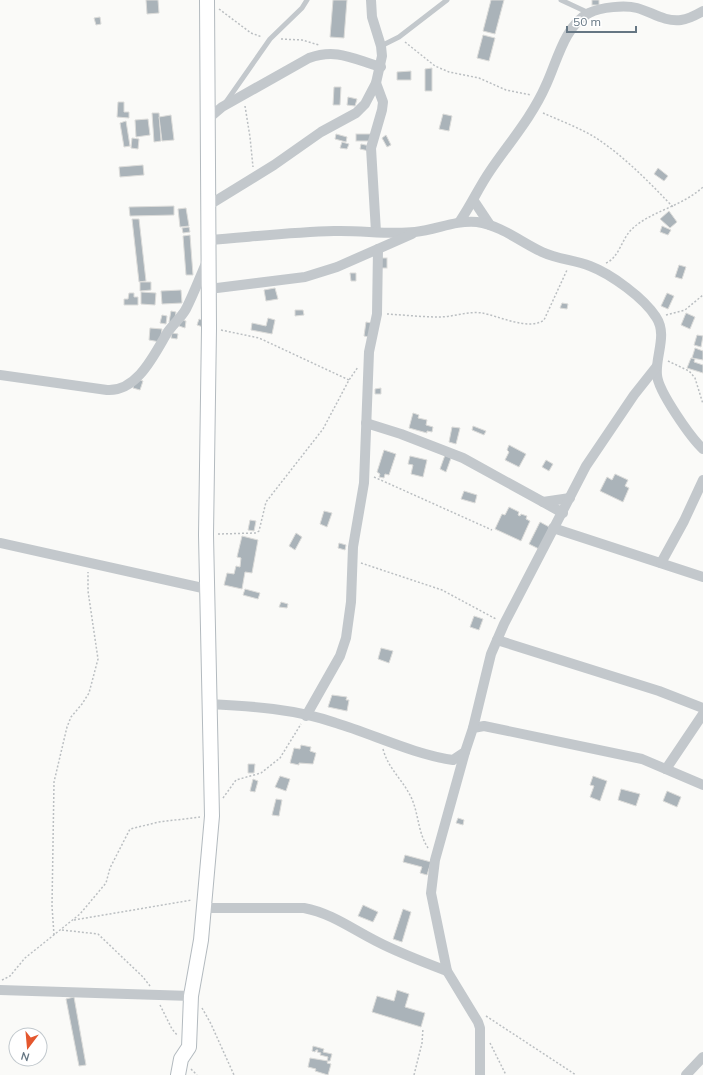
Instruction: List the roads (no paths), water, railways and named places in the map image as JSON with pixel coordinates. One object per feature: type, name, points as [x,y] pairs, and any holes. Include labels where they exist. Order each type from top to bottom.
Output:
[{"type":"street","points":[[209,205],[289,155],[321,132],[356,113],[365,104],[376,83],[381,67],[381,46],[372,17],[371,0]]},
{"type":"street","points":[[178,1075],[182,1059],[189,1047],[192,996],[204,903],[212,816],[206,535],[209,328],[209,118],[207,1]]},
{"type":"street","points":[[460,221],[474,201],[490,171],[534,109],[568,35],[577,23],[589,13],[607,9],[636,7],[669,20],[690,18],[703,11]]},
{"type":"street","points":[[209,118],[242,96],[309,58],[320,54],[335,53],[381,67]]},
{"type":"street","points":[[376,83],[382,102],[382,110],[371,148],[376,232]]},
{"type":"street","points":[[474,201],[490,225]]},
{"type":"street","points":[[209,289],[305,277],[337,267],[415,232],[460,221],[490,225],[518,237],[541,251],[591,267],[635,295],[657,317],[660,327],[661,349],[657,366],[657,376],[660,386],[692,438],[703,449]]},
{"type":"street","points":[[209,240],[334,231],[415,232]]},
{"type":"street","points":[[306,716],[340,656],[346,638],[351,602],[351,560],[365,473],[369,352],[377,314],[378,249]]},
{"type":"street","points":[[0,375],[107,390],[120,390],[144,370],[169,330],[179,320],[186,309],[209,258]]},
{"type":"street","points":[[480,1075],[480,1031],[478,1022],[447,971],[431,893],[435,860],[473,728],[484,679],[504,624],[553,528],[563,513],[586,466],[634,395],[657,366]]},
{"type":"street","points":[[366,423],[401,434],[463,458],[563,513]]},
{"type":"street","points":[[661,563],[703,480]]},
{"type":"street","points":[[543,502],[570,498]]},
{"type":"street","points":[[553,528],[703,577]]},
{"type":"street","points":[[0,543],[207,589]]},
{"type":"street","points":[[497,640],[659,691],[703,708]]},
{"type":"street","points":[[209,704],[236,705],[335,722],[381,739],[453,760],[465,752]]},
{"type":"street","points":[[666,769],[703,714]]},
{"type":"street","points":[[473,728],[484,726],[516,732],[642,760],[703,785]]},
{"type":"street","points":[[204,903],[304,908],[316,910],[332,916],[377,942],[421,962],[447,971]]},
{"type":"street","points":[[0,990],[192,996]]},
{"type":"street","points":[[686,1075],[703,1057]]},
{"type":"lane","points":[[222,108],[270,39],[302,8],[307,0]]},
{"type":"lane","points":[[381,46],[399,37],[447,0]]},
{"type":"lane","points":[[561,0],[589,13]]}]
